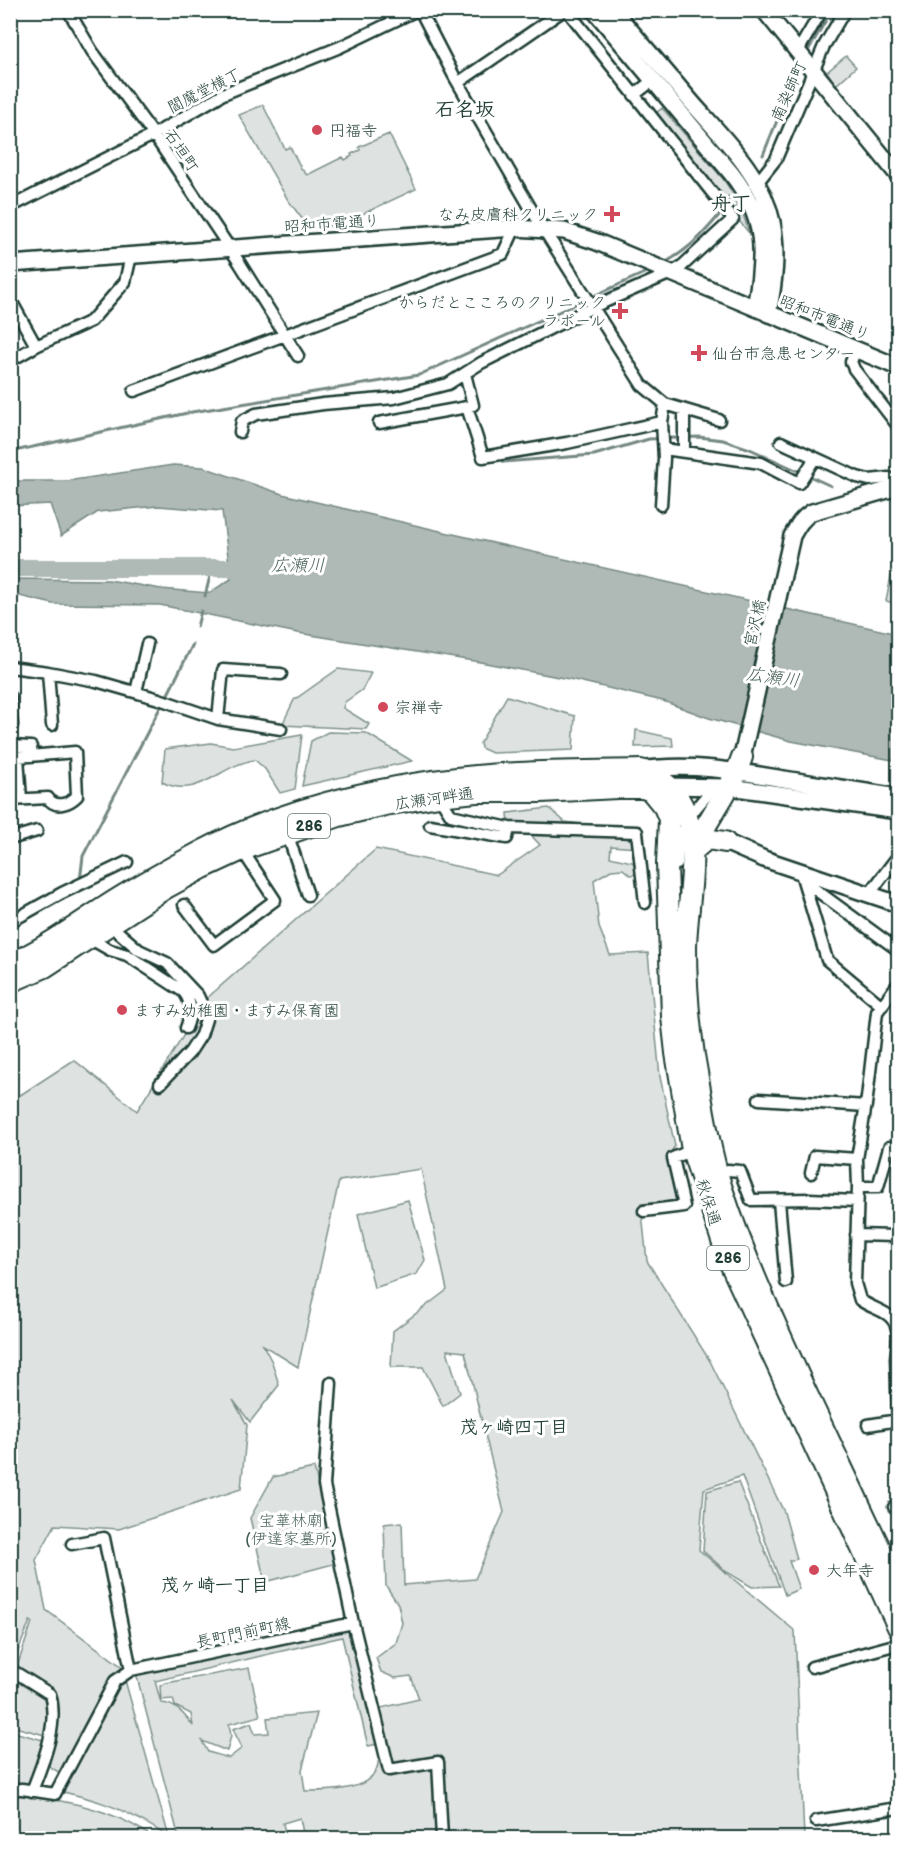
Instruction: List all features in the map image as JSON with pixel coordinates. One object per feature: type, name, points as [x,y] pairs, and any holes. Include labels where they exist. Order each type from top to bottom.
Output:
[{"type":"highway","points":[[698,815],[733,771]]},
{"type":"highway","name":"広瀬河畔通","points":[[10,964],[53,942],[119,898],[204,850],[281,818],[360,794],[428,781],[518,773],[642,779]]},
{"type":"highway","name":"秋保通","points":[[898,1586],[773,1321],[744,1252],[717,1173],[701,1148],[687,979],[688,912],[682,854],[698,815],[652,774],[642,779],[658,798],[669,819],[672,1017],[676,1053],[728,1259],[898,1626]]},
{"type":"highway","name":"広瀬河畔通","points":[[10,982],[45,967],[166,888],[242,850],[339,816],[439,796],[642,779]]},
{"type":"highway","points":[[682,854],[707,839],[725,842]]},
{"type":"street","name":"石垣町","points":[[68,10],[93,51],[153,135],[298,356]]},
{"type":"street","name":"閻魔堂横丁","points":[[10,207],[153,135],[223,94],[340,48],[419,10]]},
{"type":"street","points":[[419,10],[543,229],[642,385],[665,404],[719,420]]},
{"type":"street","points":[[240,432],[242,421],[256,414],[323,404],[394,398],[448,384],[481,363],[662,269],[681,267],[734,219],[565,10],[459,82]]},
{"type":"street","points":[[594,10],[731,173],[746,194],[758,223],[762,252],[762,311]]},
{"type":"street","points":[[613,10],[728,144],[758,183],[772,222],[775,263],[762,311]]},
{"type":"street","points":[[764,10],[898,175]]},
{"type":"street","points":[[799,53],[822,10]]},
{"type":"street","name":"南染師町","points":[[758,183],[776,159],[812,70],[845,10]]},
{"type":"street","points":[[634,95],[652,81]]},
{"type":"street","points":[[134,391],[503,254],[515,228]]},
{"type":"street","name":"昭和市電通り","points":[[10,264],[515,228],[564,231],[597,242],[898,367]]},
{"type":"street","points":[[10,361],[36,346],[91,321],[125,282],[131,256]]},
{"type":"street","points":[[10,299],[36,346]]},
{"type":"street","points":[[856,349],[851,362],[854,369],[898,426]]},
{"type":"street","points":[[379,423],[473,405],[465,374]]},
{"type":"street","points":[[661,504],[665,404]]},
{"type":"street","points":[[466,407],[483,458],[663,425]]},
{"type":"street","points":[[684,410],[684,451]]},
{"type":"street","points":[[781,442],[813,461],[869,480],[890,478],[898,486]]},
{"type":"street","points":[[664,446],[761,463],[799,483],[813,461]]},
{"type":"street","name":"宮沢橋","points":[[733,771],[792,536],[803,518],[812,512],[898,486]]},
{"type":"street","points":[[136,692],[147,644]]},
{"type":"street","points":[[10,667],[96,681],[218,719],[280,729]]},
{"type":"street","points":[[218,719],[223,670],[281,674]]},
{"type":"street","points":[[48,672],[52,725]]},
{"type":"street","points":[[10,697],[12,725]]},
{"type":"street","points":[[10,746],[31,747],[32,756]]},
{"type":"street","points":[[75,752],[77,796],[71,802],[55,805],[48,798],[16,799],[18,757],[75,752]]},
{"type":"street","name":"広瀬河畔通","points":[[642,779],[659,767],[692,767],[733,771],[898,798]]},
{"type":"street","name":"広瀬河畔通","points":[[666,785],[733,771],[898,811]]},
{"type":"street","points":[[439,796],[450,815],[509,828],[637,832],[645,903]]},
{"type":"street","points":[[698,815],[725,842],[751,854],[803,876],[870,893],[898,904]]},
{"type":"street","points":[[430,825],[507,838],[509,828]]},
{"type":"street","points":[[10,840],[37,831]]},
{"type":"street","points":[[287,833],[308,895]]},
{"type":"street","points":[[184,905],[214,945],[275,900],[242,850]]},
{"type":"street","points":[[669,914],[675,902],[682,854]]},
{"type":"street","points":[[870,893],[895,860]]},
{"type":"street","points":[[10,922],[62,893],[127,862]]},
{"type":"street","points":[[803,876],[898,950]]},
{"type":"street","points":[[803,876],[827,960],[882,1006]]},
{"type":"street","points":[[109,924],[139,950],[167,963],[198,996],[207,1016],[201,1035],[190,1052],[160,1084]]},
{"type":"street","points":[[89,938],[110,950],[127,955],[184,992],[190,999],[191,1010],[186,1028]]},
{"type":"street","points":[[868,1425],[898,1418],[897,1324],[892,1318],[868,1306],[858,1298],[855,1283],[857,1159],[878,1012],[898,984]]},
{"type":"street","points":[[759,1099],[866,1106]]},
{"type":"street","points":[[644,1210],[684,1206],[673,1158],[701,1148]]},
{"type":"street","points":[[858,1186],[878,1187],[889,1148],[898,1150]]},
{"type":"street","points":[[811,1173],[815,1156],[857,1159]]},
{"type":"street","points":[[717,1173],[728,1170],[740,1171],[751,1200],[857,1201]]},
{"type":"street","points":[[779,1201],[786,1282]]},
{"type":"street","points":[[856,1235],[895,1236]]},
{"type":"street","points":[[331,1383],[324,1485],[353,1623],[389,1770],[438,1762],[442,1839]]},
{"type":"street","points":[[10,1789],[55,1794],[115,1681],[131,1670],[104,1538],[72,1544]]},
{"type":"street","name":"長町門前町線","points":[[131,1670],[353,1623]]},
{"type":"street","points":[[812,1667],[898,1644]]},
{"type":"street","points":[[10,1669],[50,1694],[53,1705],[43,1763],[32,1791]]},
{"type":"street","points":[[816,1821],[898,1808]]},
{"type":"green space","points":[[846,56],[856,67],[836,85],[827,72]]},
{"type":"green space","points":[[263,105],[285,149],[290,147],[307,175],[343,157],[345,160],[360,150],[359,147],[389,134],[416,189],[339,225],[309,228],[288,200],[239,115]]},
{"type":"green space","points":[[662,108],[724,180],[740,205],[749,233],[732,212],[737,205],[728,196],[724,201],[655,114]]},
{"type":"green space","points":[[891,576],[898,577],[898,604],[886,601]]},
{"type":"green space","points":[[338,669],[371,673],[362,690],[345,702],[343,708],[369,724],[366,729],[282,725],[294,700]]},
{"type":"green space","points":[[507,696],[575,716],[573,750],[492,753],[481,748],[480,743]]},
{"type":"green space","points":[[636,730],[672,738],[673,746],[635,747]]},
{"type":"green space","points":[[328,732],[366,733],[412,761],[302,786],[311,741]]},
{"type":"green space","points":[[302,735],[295,789],[280,793],[265,769],[255,760],[242,763],[209,780],[187,787],[175,787],[162,782],[165,749],[211,743],[233,747]]},
{"type":"green space","points":[[549,808],[565,822],[619,829],[639,848],[611,846],[610,857],[636,863],[636,874],[630,875],[623,869],[611,870],[594,880],[599,927],[610,955],[648,953],[660,1077],[675,1146],[668,1156],[679,1197],[677,1201],[641,1204],[647,1261],[710,1361],[784,1512],[797,1559],[789,1561],[799,1589],[785,1595],[742,1476],[704,1489],[699,1550],[795,1631],[804,1838],[304,1838],[300,1818],[283,1823],[286,1838],[179,1838],[136,1673],[350,1628],[378,1744],[368,1746],[342,1637],[155,1681],[161,1703],[175,1707],[193,1726],[191,1714],[175,1706],[173,1699],[161,1700],[160,1686],[249,1668],[260,1716],[229,1724],[231,1736],[227,1751],[202,1741],[208,1752],[229,1758],[242,1748],[233,1729],[251,1723],[255,1734],[269,1733],[267,1718],[317,1713],[302,1770],[305,1791],[336,1790],[358,1785],[374,1773],[378,1764],[381,1708],[419,1699],[411,1676],[395,1678],[381,1672],[376,1658],[396,1643],[402,1623],[398,1604],[386,1586],[384,1524],[402,1522],[404,1585],[475,1579],[504,1512],[465,1352],[447,1350],[460,1393],[443,1406],[423,1367],[391,1367],[393,1331],[447,1290],[421,1169],[339,1181],[298,1367],[263,1345],[272,1362],[279,1385],[250,1422],[233,1400],[247,1425],[241,1489],[119,1529],[55,1525],[36,1560],[46,1610],[121,1666],[169,1837],[114,1807],[85,1797],[53,1790],[60,1773],[49,1766],[56,1725],[56,1702],[49,1687],[17,1667],[32,1622],[30,1621],[14,1661],[11,1660],[10,1614],[19,1617],[10,1612],[11,1101],[74,1060],[137,1111],[206,999],[376,849],[497,875],[540,845],[527,831],[509,826],[508,813]]},
{"type":"green space","points":[[408,1200],[425,1260],[417,1274],[374,1288],[358,1214]]},
{"type":"green space","name":"宝華林廟 (伊達家墓所)","points":[[314,1468],[337,1563],[265,1582],[250,1518],[273,1477]]},
{"type":"green space","points":[[738,1482],[779,1586],[752,1587],[727,1572],[703,1551],[707,1491]]},
{"type":"green space","points":[[18,1675],[47,1695],[49,1708],[45,1735],[11,1726],[13,1709],[11,1708],[11,1683]]},
{"type":"green space","points":[[10,1731],[43,1740],[29,1787],[11,1782]]},
{"type":"green space","points":[[10,1793],[85,1806],[121,1819],[154,1838],[11,1838]]},
{"type":"water","name":"広瀬川","points":[[173,465],[203,467],[282,494],[898,634],[898,761],[791,741],[709,718],[663,701],[574,680],[480,662],[298,633],[160,605],[53,604],[11,594],[11,579],[109,580],[161,589],[209,593],[231,579],[222,511],[158,506],[98,512],[61,536],[50,504],[11,506],[11,481],[67,481]]},
{"type":"waterway","points":[[806,54],[832,10]]},
{"type":"waterway","points":[[763,155],[801,62]]},
{"type":"waterway","points":[[662,264],[692,244],[731,200]]},
{"type":"waterway","points":[[10,452],[192,412],[419,375],[651,270]]},
{"type":"waterway","points":[[503,462],[594,455],[649,439],[699,437],[723,440],[750,449],[831,486]]},
{"type":"waterway","name":"広瀬川","points":[[10,568],[252,568]]},
{"type":"waterway","points":[[205,596],[212,568]]},
{"type":"waterway","points":[[197,627],[201,611]]},
{"type":"waterway","points":[[166,698],[193,644]]},
{"type":"waterway","points":[[80,881],[83,856],[162,704]]},
{"type":"place","name":"円福寺","points":[[317,130]]},
{"type":"place","name":"なみ皮膚科クリニック","points":[[612,214]]},
{"type":"place","name":"からだとこころのクリニック ラポール","points":[[620,311]]},
{"type":"place","name":"仙台市急患センター","points":[[699,353]]},
{"type":"place","name":"宗禅寺","points":[[383,707]]},
{"type":"place","name":"ますみ幼稚園・ますみ保育園","points":[[122,1010]]},
{"type":"place","name":"大年寺","points":[[814,1570]]},
{"type":"district","name":"石名坂","points":[[465,109]]},
{"type":"district","name":"舟丁","points":[[731,203]]},
{"type":"district","name":"茂ヶ崎四丁目","points":[[514,1427]]},
{"type":"district","name":"茂ヶ崎一丁目","points":[[215,1585]]}]
